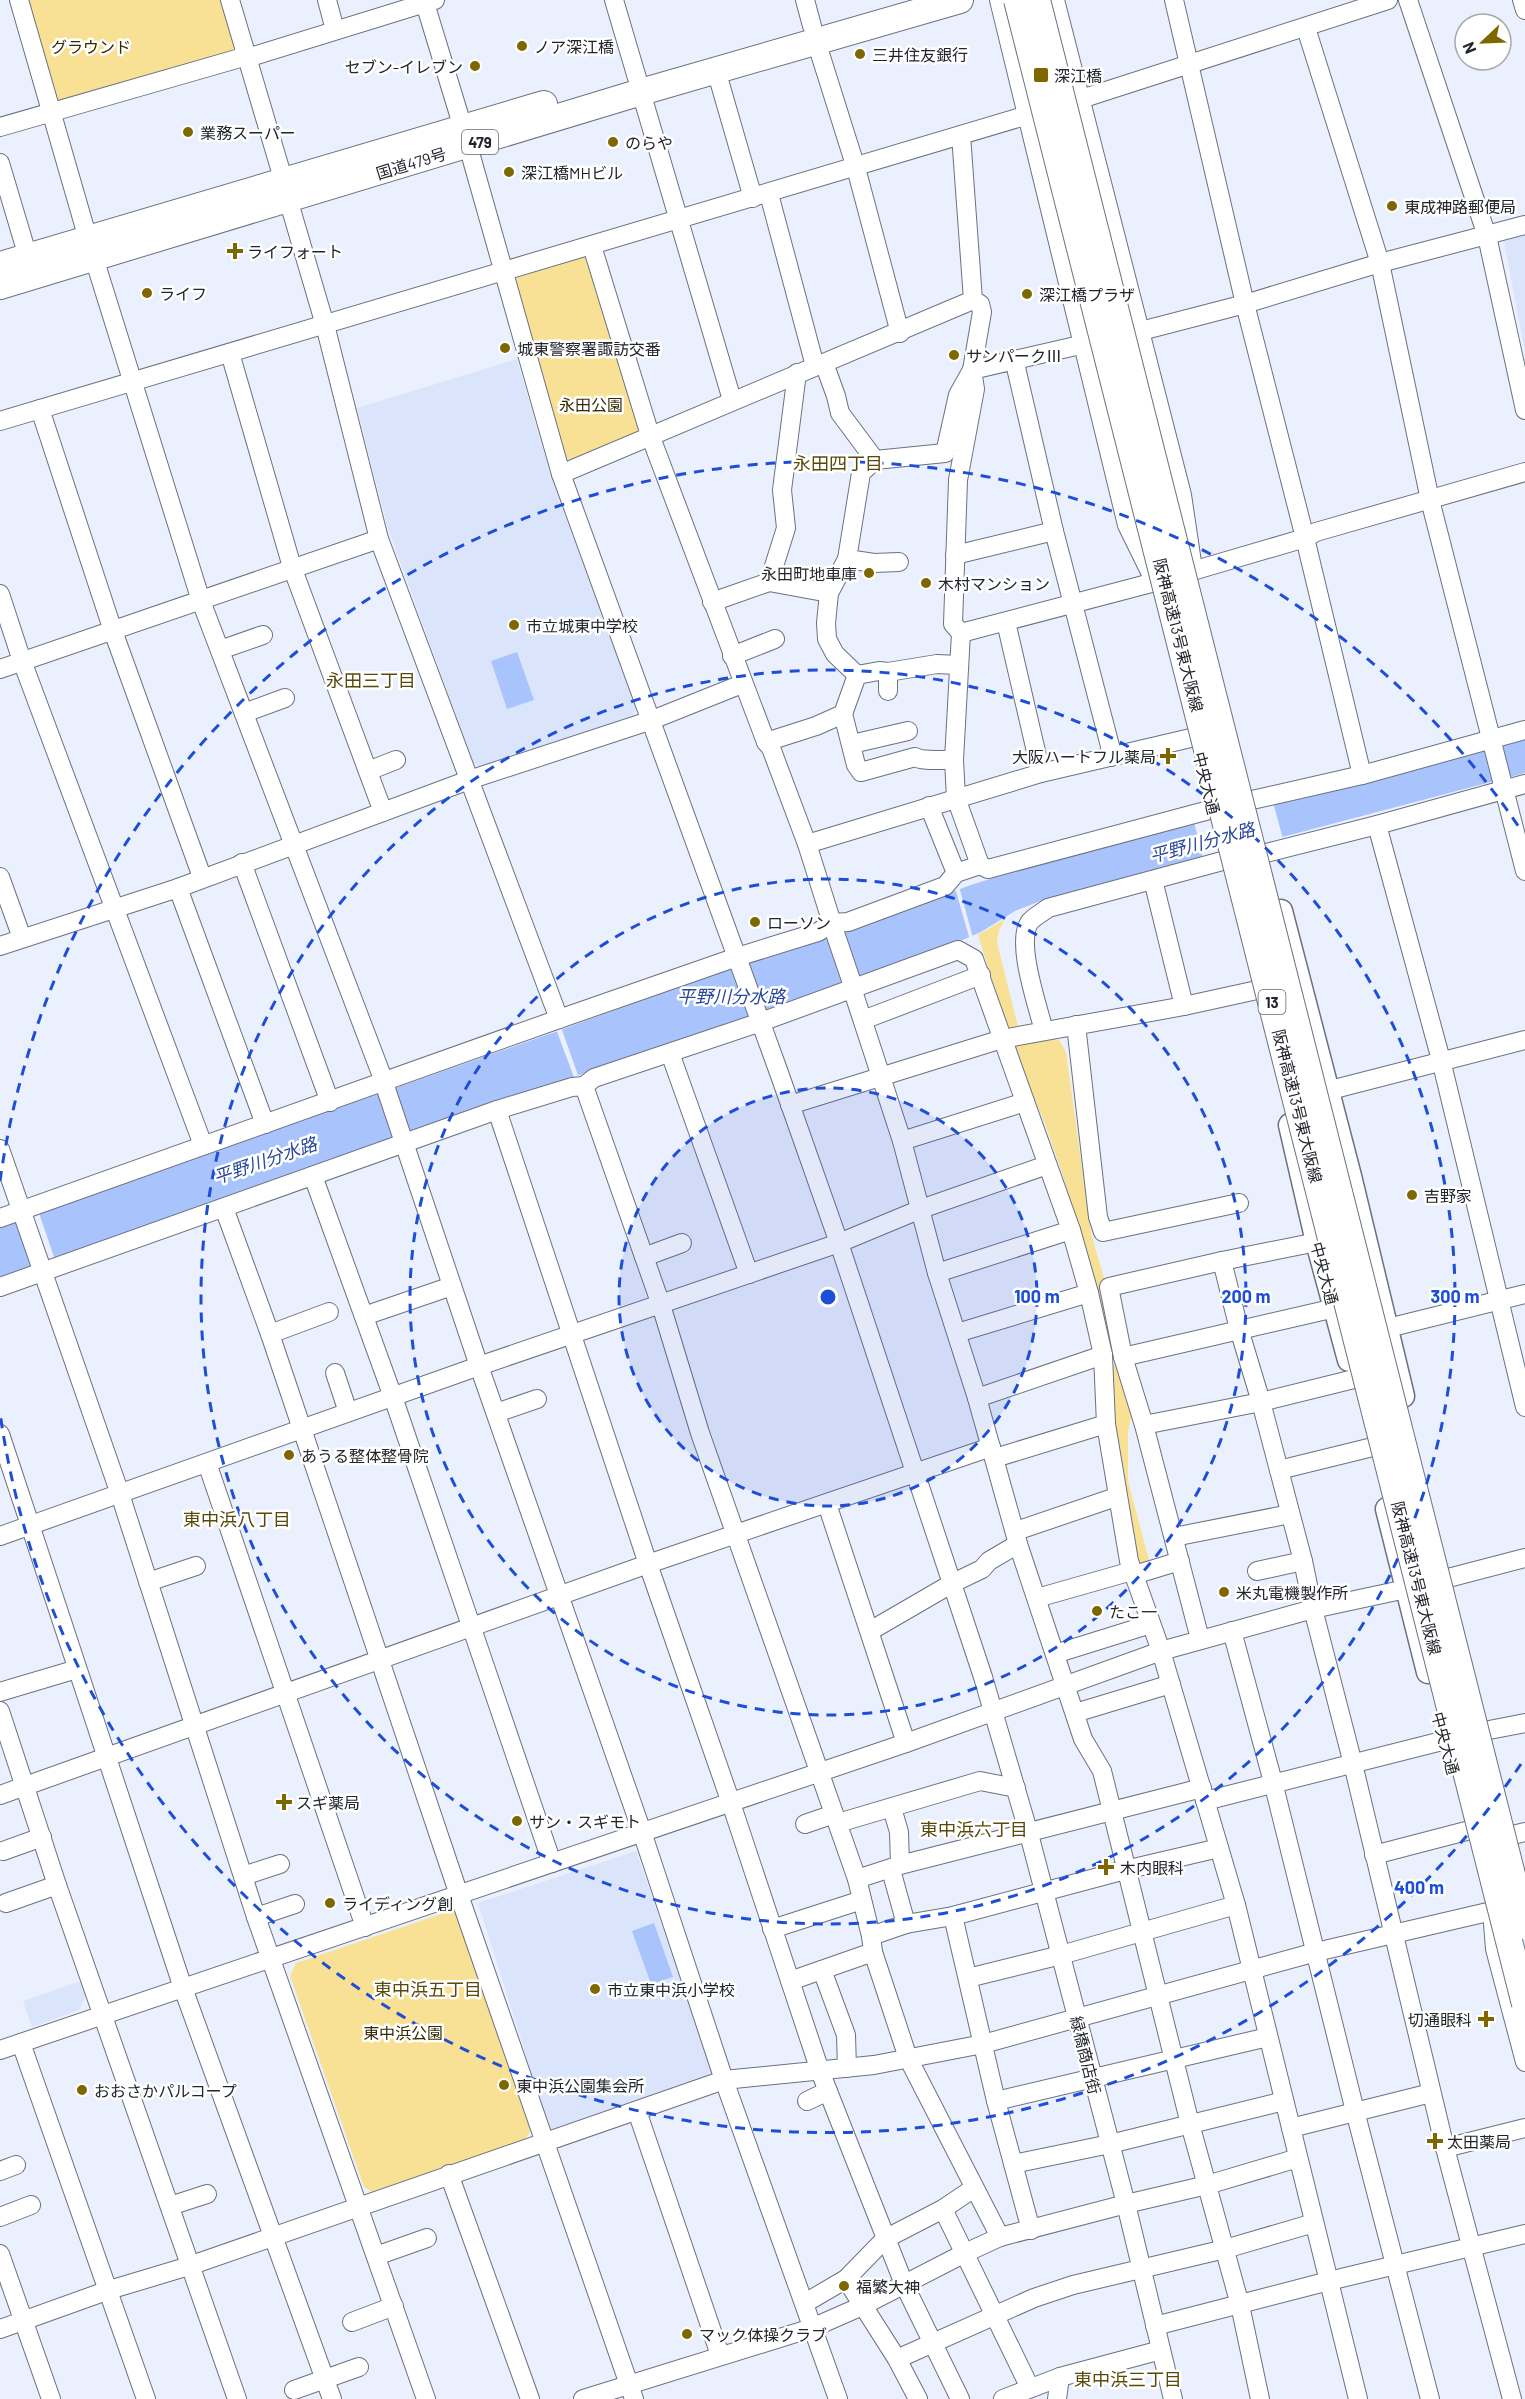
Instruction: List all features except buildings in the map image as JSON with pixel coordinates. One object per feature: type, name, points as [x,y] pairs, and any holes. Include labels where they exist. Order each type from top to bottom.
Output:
[{"type":"highway","name":"国道479号","points":[[639,85],[716,70],[901,0]]},
{"type":"highway","name":"国道479号","points":[[0,286],[91,249],[639,85],[814,33],[960,0]]},
{"type":"highway","name":"阪神高速13号東大阪線","points":[[1017,0],[1521,2002]]},
{"type":"highway","name":"阪神高速13号東大阪線","points":[[1037,0],[1525,1926]]},
{"type":"highway","name":"国道479号","points":[[0,265],[28,257],[91,249]]},
{"type":"main road","points":[[1173,494],[1388,1328],[1484,1731],[1517,1834],[1525,1899]]},
{"type":"main road","name":"中央大通","points":[[1134,508],[1225,857],[1317,1242],[1470,1830],[1492,1911],[1521,2002],[1525,2035]]},
{"type":"street","points":[[19,0],[131,382],[201,601],[404,1141],[479,1366],[642,1832],[724,2080],[838,2399]]},
{"type":"street","points":[[231,0],[326,325],[379,538],[559,1019]]},
{"type":"street","points":[[327,0],[335,30]]},
{"type":"street","points":[[614,0],[732,400]]},
{"type":"street","points":[[805,0],[856,168],[900,333]]},
{"type":"street","points":[[999,0],[1127,525],[1155,582]]},
{"type":"street","points":[[1055,0],[1182,495],[1193,569]]},
{"type":"street","points":[[1174,0],[1245,304],[1305,538],[1362,775]]},
{"type":"street","points":[[1080,99],[1388,0]]},
{"type":"street","points":[[1408,0],[1487,236],[1525,410]]},
{"type":"street","points":[[1522,0],[1525,10]]},
{"type":"street","points":[[0,127],[247,57],[429,1]]},
{"type":"street","name":"緑橋商店街","points":[[429,1],[465,137],[561,474],[652,720],[839,1243],[994,1712],[1029,1834],[1126,2204],[1173,2399]]},
{"type":"street","points":[[1306,28],[1380,263],[1430,500],[1525,871]]},
{"type":"street","points":[[716,70],[819,364],[837,396],[840,413],[875,460]]},
{"type":"street","points":[[0,421],[1028,115]]},
{"type":"street","points":[[961,135],[973,300]]},
{"type":"street","points":[[0,163],[28,257]]},
{"type":"street","points":[[857,675],[836,654],[827,639],[829,593],[847,559],[861,473],[875,460],[945,453],[958,395],[972,370],[1141,331],[1245,304],[1380,263],[1525,225]]},
{"type":"street","points":[[592,246],[651,435],[742,684],[766,742],[771,748],[807,844],[902,1141],[938,1273],[1054,1654],[1083,1739],[1102,1771],[1125,1870],[1143,1931],[1157,1997],[1240,2305],[1257,2398]]},
{"type":"street","points":[[561,474],[732,400],[900,333],[973,300]]},
{"type":"street","points":[[973,300],[980,304],[982,312],[972,370],[975,389],[958,480],[953,624],[961,633],[954,760],[956,798],[980,865],[988,869],[1214,813]]},
{"type":"street","points":[[230,353],[292,567],[383,812]]},
{"type":"street","points":[[1014,359],[1054,531],[1111,757]]},
{"type":"street","points":[[769,582],[786,528],[782,490],[797,373]]},
{"type":"street","points":[[40,409],[112,632],[202,877]]},
{"type":"street","points":[[961,633],[1155,582],[1305,538],[1316,532],[1525,472]]},
{"type":"street","points":[[955,555],[1054,531]]},
{"type":"street","points":[[0,669],[379,538]]},
{"type":"street","points":[[847,559],[874,563],[899,562]]},
{"type":"street","points":[[712,602],[769,582],[829,593]]},
{"type":"street","points":[[0,594],[22,661],[203,1145]]},
{"type":"street","points":[[1006,622],[1041,773]]},
{"type":"street","points":[[220,650],[263,635]]},
{"type":"street","points":[[732,656],[775,639]]},
{"type":"street","points":[[857,675],[937,664],[958,665]]},
{"type":"street","points":[[888,672],[888,691]]},
{"type":"street","points":[[857,675],[843,714],[852,744],[850,746],[856,765],[861,772],[915,758],[920,761],[934,758],[954,760]]},
{"type":"street","points":[[0,946],[178,888],[202,877],[469,780],[652,720],[742,684]]},
{"type":"street","points":[[244,712],[285,698]]},
{"type":"street","points":[[766,742],[816,726],[843,714]]},
{"type":"street","points":[[1253,804],[1493,742],[1525,730]]},
{"type":"street","points":[[852,744],[908,731]]},
{"type":"street","points":[[807,844],[1041,773],[1195,737]]},
{"type":"street","points":[[368,771],[396,760]]},
{"type":"street","points":[[1264,848],[1377,825],[1504,785],[1525,784]]},
{"type":"street","points":[[929,806],[956,873]]},
{"type":"street","points":[[1377,825],[1441,1060],[1525,1407]]},
{"type":"street","points":[[1044,1031],[1026,955],[1024,935],[1030,922],[1048,908],[1153,880],[1225,857]]},
{"type":"street","points":[[242,863],[330,1102]]},
{"type":"street","points":[[0,1218],[24,1213],[203,1145],[330,1102],[384,1087],[559,1019],[848,922],[945,886],[956,873],[980,865]]},
{"type":"street","points":[[0,877],[22,938]]},
{"type":"street","points":[[1153,880],[1184,1006]]},
{"type":"street","points":[[178,888],[265,1124]]},
{"type":"street","points":[[0,1287],[43,1269],[224,1208],[404,1141],[572,1087],[584,1086],[594,1078],[670,1053],[852,986],[958,951],[977,967],[1071,1230],[1089,1293],[1102,1355],[1106,1424],[1116,1497],[1133,1573],[1161,1651],[1236,1905],[1358,2399]]},
{"type":"street","points":[[863,1020],[977,967]]},
{"type":"street","points":[[790,1105],[880,1075],[1002,1039],[1184,1006],[1257,990]]},
{"type":"street","points":[[1076,1025],[1098,1217],[1102,1233],[1239,1203]]},
{"type":"street","points":[[1284,1101],[1525,1040]]},
{"type":"street","points":[[670,1053],[749,1274]]},
{"type":"street","points":[[584,1086],[661,1305],[700,1433],[857,1879],[872,1944],[908,2058],[1000,2237]]},
{"type":"street","points":[[902,1141],[1025,1102]]},
{"type":"street","points":[[497,1110],[820,2071],[904,2284],[960,2399]]},
{"type":"street","points":[[0,1149],[120,1494],[256,1917],[426,2399]]},
{"type":"street","points":[[0,1536],[479,1366],[839,1243],[921,1209],[1047,1165]]},
{"type":"street","points":[[313,1176],[393,1397],[552,1863]]},
{"type":"street","points":[[224,1208],[270,1334],[630,2392]]},
{"type":"street","points":[[938,1273],[1071,1230]]},
{"type":"street","points":[[1200,1639],[1124,1357],[1109,1287],[1317,1242]]},
{"type":"street","points":[[644,1257],[682,1244]]},
{"type":"street","points":[[1222,1261],[1303,1561],[1312,1609],[1353,1764],[1431,2093],[1512,2399]]},
{"type":"street","points":[[364,1316],[452,1286]]},
{"type":"street","points":[[957,1333],[1089,1293]]},
{"type":"street","points":[[1388,1328],[1525,1294]]},
{"type":"street","points":[[1124,1357],[1335,1308]]},
{"type":"street","points":[[270,1334],[329,1312]]},
{"type":"street","points":[[977,1398],[1102,1355]]},
{"type":"street","points":[[335,1373],[348,1412]]},
{"type":"street","points":[[1144,1425],[1261,1402],[1354,1379]]},
{"type":"street","points":[[496,1413],[537,1399]]},
{"type":"street","points":[[0,1795],[648,1564],[916,1474],[1106,1424]]},
{"type":"street","points":[[0,1434],[183,1988],[332,2399]]},
{"type":"street","points":[[1279,1470],[1413,1438]]},
{"type":"street","points":[[207,1462],[365,1927]]},
{"type":"street","points":[[870,1631],[981,1569],[1017,1537],[1116,1497]]},
{"type":"street","points":[[827,1504],[906,1743]]},
{"type":"street","points":[[1174,1537],[1290,1514]]},
{"type":"street","points":[[0,2050],[906,1743],[1161,1651],[1312,1609],[1406,1589],[1525,1558]]},
{"type":"street","points":[[1037,1598],[1180,1561]]},
{"type":"street","points":[[1257,1571],[1303,1561]]},
{"type":"street","points":[[148,1582],[196,1566]]},
{"type":"street","points":[[1054,1654],[1151,1624]]},
{"type":"street","points":[[1232,1630],[1273,1782],[1430,2399]]},
{"type":"street","points":[[0,1692],[78,1670]]},
{"type":"street","points":[[1075,1713],[1171,1684]]},
{"type":"street","points":[[0,1711],[57,1885],[237,2399]]},
{"type":"street","points":[[1484,1731],[1525,1723]]},
{"type":"street","points":[[857,1879],[1112,1812],[1273,1782],[1446,1740]]},
{"type":"street","points":[[805,1824],[892,1808],[980,1781],[1016,1788]]},
{"type":"street","points":[[892,1808],[899,1832],[896,1867],[906,1924]]},
{"type":"street","points":[[1374,1855],[1470,1830]]},
{"type":"street","points":[[3,1851],[42,1837]]},
{"type":"street","points":[[790,1981],[822,1970],[906,1924],[953,1916],[1125,1870],[1220,1848]]},
{"type":"street","points":[[243,1876],[280,1864]]},
{"type":"street","points":[[6,1903],[57,1885]]},
{"type":"street","points":[[772,1929],[862,1900]]},
{"type":"street","points":[[256,1917],[295,1904]]},
{"type":"street","points":[[968,1978],[1061,1955],[1236,1905]]},
{"type":"street","points":[[0,2329],[109,2290],[189,2266],[724,2080],[847,2068],[983,2044],[1316,1952],[1393,1936],[1492,1911],[1495,1949],[1525,2062]]},
{"type":"street","points":[[953,1916],[996,2101],[1031,2230]]},
{"type":"street","points":[[822,1970],[846,2035],[847,2068]]},
{"type":"street","points":[[996,2101],[1268,2037]]},
{"type":"street","points":[[21,2043],[146,2399]]},
{"type":"street","points":[[807,2101],[828,2091]]},
{"type":"street","points":[[1291,2128],[1431,2093]]},
{"type":"street","points":[[1013,2164],[1110,2144],[1284,2101]]},
{"type":"street","points":[[637,2111],[720,2355]]},
{"type":"street","points":[[1445,2148],[1525,2128]]},
{"type":"street","points":[[584,2399],[630,2392],[720,2355],[812,2328],[862,2306],[1000,2237],[1207,2185],[1298,2158]]},
{"type":"street","points":[[449,2174],[530,2399]]},
{"type":"street","points":[[805,2303],[846,2278],[885,2239],[943,2209],[974,2188]]},
{"type":"street","points":[[170,2206],[207,2194]]},
{"type":"street","points":[[0,2217],[31,2205]]},
{"type":"street","points":[[943,2209],[996,2313],[1030,2388]]},
{"type":"street","points":[[897,2359],[996,2313],[1053,2291],[1225,2249],[1314,2223]]},
{"type":"street","points":[[1155,2326],[1525,2234]]},
{"type":"street","points":[[376,2256],[427,2238]]},
{"type":"street","points":[[0,2254],[51,2399]]},
{"type":"street","points":[[846,2278],[897,2359],[918,2399]]},
{"type":"street","points":[[352,2322],[394,2306]]},
{"type":"street","points":[[1003,2399],[1060,2377],[1161,2350]]},
{"type":"street","points":[[294,2390],[358,2367]]},
{"type":"street","points":[[1057,2399],[1060,2377]]},
{"type":"shaded area","points":[[1525,229],[1525,352],[1503,236]]},
{"type":"shaded area","name":"市立城東中学校","points":[[517,359],[552,480],[636,708],[633,715],[482,768],[474,764],[388,529],[357,408]]},
{"type":"shaded area","name":"市立東中浜小学校","points":[[636,1851],[714,2075],[550,2131],[478,1903]]},
{"type":"shaded area","points":[[81,1981],[86,1995],[79,2010],[32,2027],[23,2001]]},
{"type":"green space","name":"グラウンド","points":[[28,0],[221,0],[235,45],[231,53],[64,103],[57,99]]},
{"type":"green space","name":"永田公園","points":[[584,255],[592,260],[641,423],[637,432],[571,460],[563,456],[514,283],[519,275]]},
{"type":"green space","points":[[1005,919],[999,930],[997,942],[1018,1027],[1007,1028],[978,935]]},
{"type":"green space","points":[[1053,1038],[1060,1041],[1066,1052],[1091,1233],[1109,1296],[1119,1351],[1107,1341],[1063,1176],[1045,1124],[1014,1050],[1017,1043]]},
{"type":"green space","points":[[1120,1364],[1133,1410],[1128,1431],[1128,1481],[1150,1564],[1135,1565],[1125,1509],[1110,1377],[1113,1365]]},
{"type":"green space","name":"東中浜公園","points":[[450,1911],[457,1914],[531,2130],[524,2141],[372,2192],[364,2187],[290,1976],[296,1963]]},
{"type":"water","points":[[517,652],[534,700],[507,709],[491,661]]},
{"type":"water","name":"平野川分水路","points":[[1525,737],[1525,773],[1043,900],[1015,911],[981,932],[960,941],[750,1018],[392,1138],[0,1277],[0,1226],[555,1032],[731,967],[808,944],[1012,872]]},
{"type":"water","points":[[654,1923],[673,1977],[651,1984],[632,1931]]},
{"type":"pier","points":[[1273,802],[1283,839],[1203,859],[1194,822]]},
{"type":"pier","points":[[959,886],[973,938],[970,940],[955,888]]},
{"type":"pier","points":[[561,1027],[579,1078],[575,1080],[556,1029]]},
{"type":"pier","points":[[38,1210],[55,1260],[32,1269],[15,1219]]},
{"type":"place","name":"ノア深江橋","points":[[522,46]]},
{"type":"place","name":"三井住友銀行","points":[[860,54]]},
{"type":"place","name":"セブン-イレブン","points":[[475,66]]},
{"type":"place","name":"深江橋","points":[[1041,75]]},
{"type":"place","name":"業務スーパー","points":[[188,132]]},
{"type":"place","name":"のらや","points":[[613,142]]},
{"type":"place","name":"深江橋MHビル","points":[[509,172]]},
{"type":"place","name":"東成神路郵便局","points":[[1392,206]]},
{"type":"place","name":"ライフォート","points":[[235,251]]},
{"type":"place","name":"ライフ","points":[[147,293]]},
{"type":"place","name":"深江橋プラザ","points":[[1027,294]]},
{"type":"place","name":"城東警察署諏訪交番","points":[[505,348]]},
{"type":"place","name":"サンパークⅢ","points":[[954,355]]},
{"type":"place","name":"永田町地車庫","points":[[869,573]]},
{"type":"place","name":"木村マンション","points":[[926,583]]},
{"type":"place","name":"市立城東中学校","points":[[514,625]]},
{"type":"place","name":"大阪ハートフル薬局","points":[[1168,756]]},
{"type":"place","name":"ローソン","points":[[755,922]]},
{"type":"place","name":"吉野家","points":[[1412,1195]]},
{"type":"place","name":"あうる整体整骨院","points":[[289,1455]]},
{"type":"place","name":"米丸電機製作所","points":[[1224,1592]]},
{"type":"place","name":"たこ一","points":[[1097,1611]]},
{"type":"place","name":"スギ薬局","points":[[284,1802]]},
{"type":"place","name":"サン・スギモト","points":[[517,1821]]},
{"type":"place","name":"木内眼科","points":[[1106,1867]]},
{"type":"place","name":"ライディング創","points":[[330,1903]]},
{"type":"place","name":"市立東中浜小学校","points":[[595,1989]]},
{"type":"place","name":"切通眼科","points":[[1486,2019]]},
{"type":"place","name":"東中浜公園集会所","points":[[504,2085]]},
{"type":"place","name":"おおさかパルコープ","points":[[82,2090]]},
{"type":"place","name":"太田薬局","points":[[1435,2141]]},
{"type":"place","name":"福繁大神","points":[[844,2286]]},
{"type":"place","name":"マック体操クラブ","points":[[687,2334]]},
{"type":"district","name":"永田四丁目","points":[[838,463]]},
{"type":"district","name":"永田三丁目","points":[[371,680]]},
{"type":"district","name":"東中浜八丁目","points":[[237,1519]]},
{"type":"district","name":"東中浜六丁目","points":[[974,1829]]},
{"type":"district","name":"東中浜五丁目","points":[[428,1989]]},
{"type":"district","name":"東中浜三丁目","points":[[1128,2379]]}]
